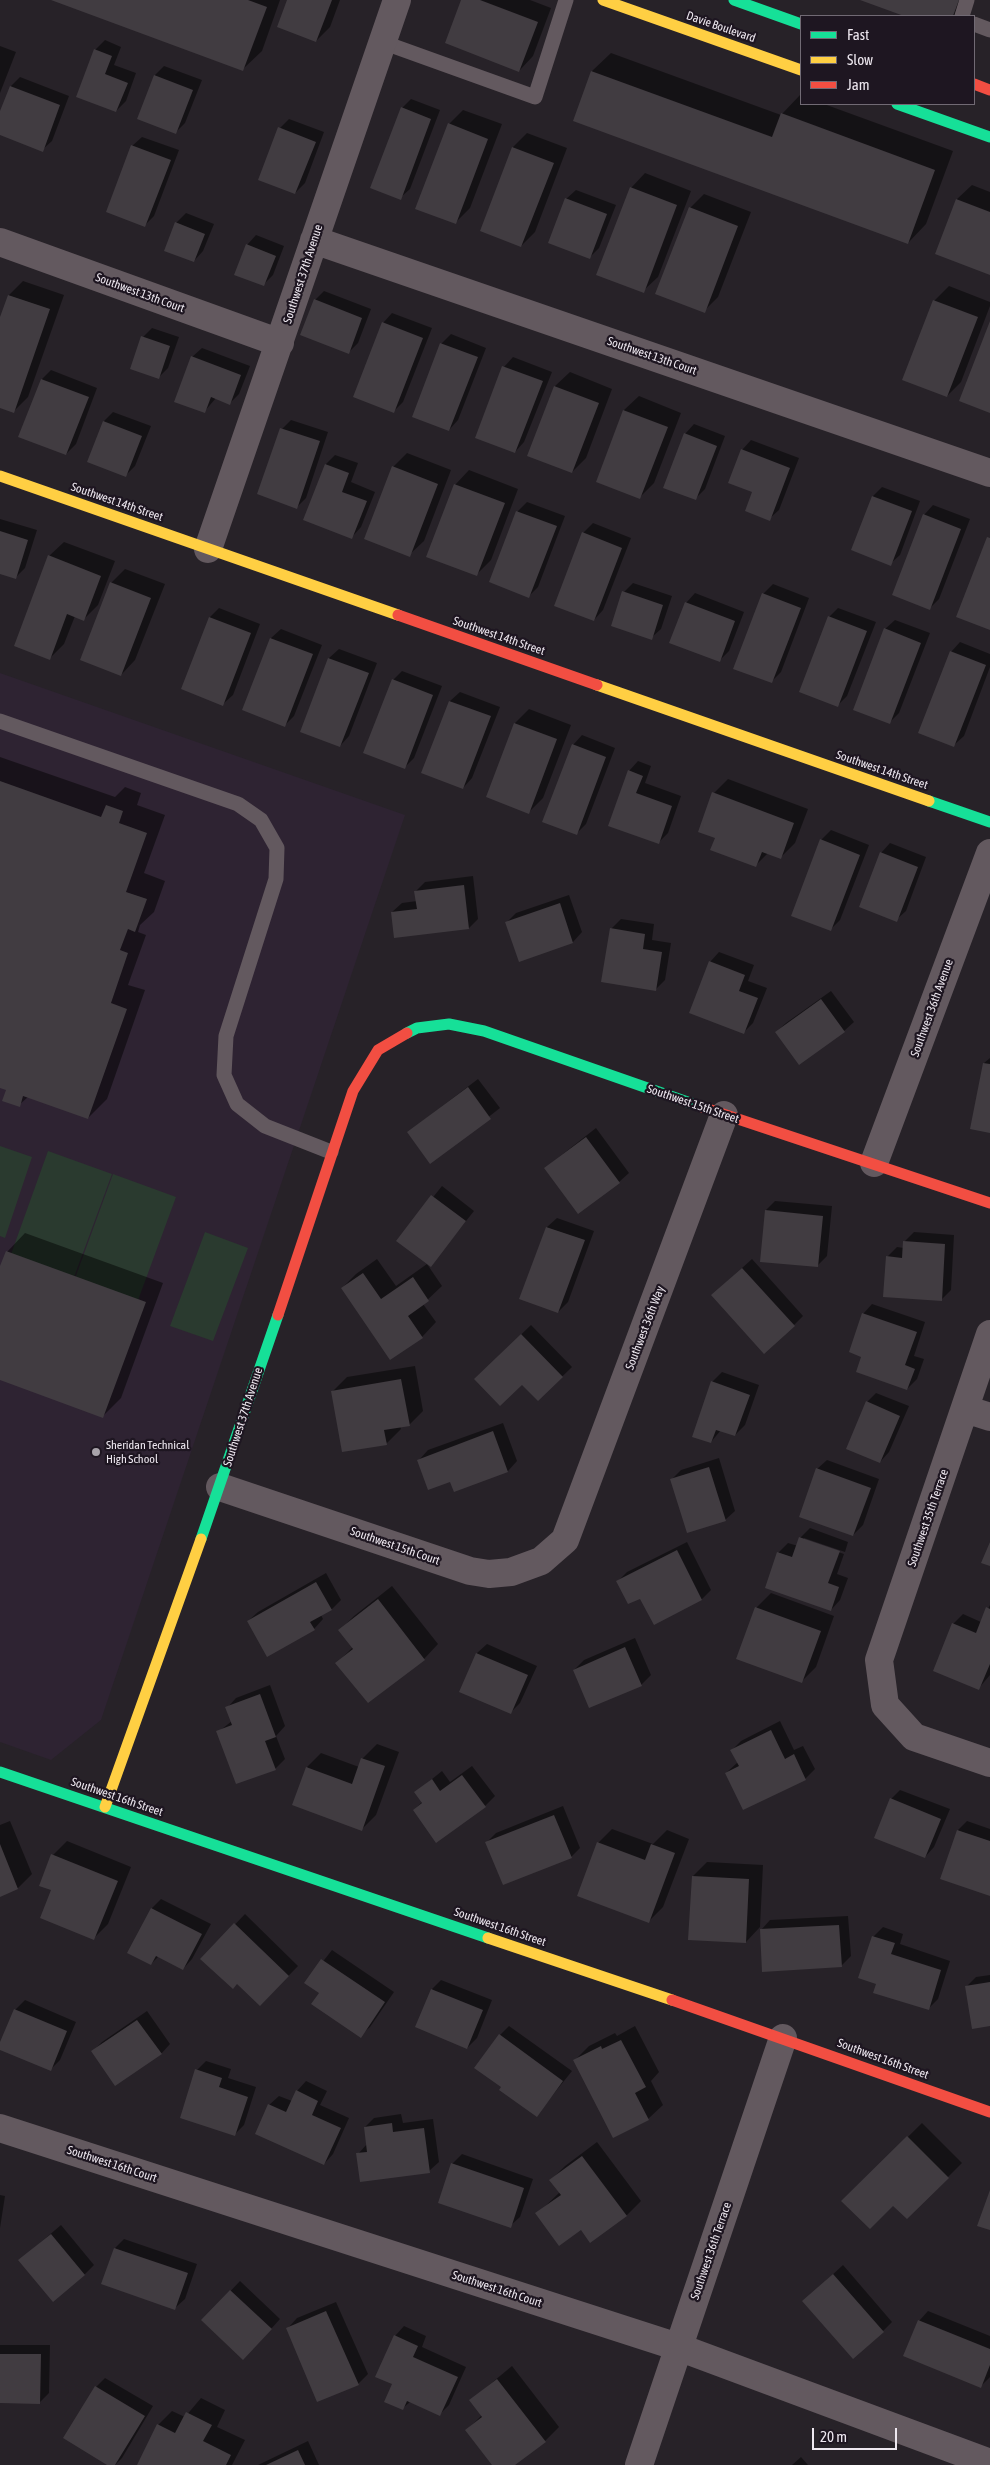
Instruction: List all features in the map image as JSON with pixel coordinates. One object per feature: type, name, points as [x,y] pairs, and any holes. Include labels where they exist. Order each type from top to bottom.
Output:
[{"type":"street","name":"Southwest 37th Avenue","points":[[208,549],[397,0]]},
{"type":"street","name":"Davie Boulevard","points":[[603,0],[800,70]]},
{"type":"street","points":[[734,0],[800,24]]},
{"type":"street","points":[[975,84],[990,90]]},
{"type":"street","points":[[900,105],[990,136]]},
{"type":"street","name":"Southwest 13th Court","points":[[314,240],[990,473]]},
{"type":"street","name":"Southwest 13th Court","points":[[0,242],[280,343]]},
{"type":"street","name":"Southwest 14th Street","points":[[0,476],[990,822]]},
{"type":"street","name":"Southwest 36th Avenue","points":[[874,1163],[990,853]]},
{"type":"street","name":"Southwest 15th Street","points":[[396,1038],[417,1028],[449,1024],[484,1031],[724,1115],[874,1163],[990,1203]]},
{"type":"street","name":"Southwest 37th Avenue","points":[[105,1807],[220,1487],[353,1091],[378,1050],[396,1038]]},
{"type":"street","name":"Southwest 36th Way","points":[[565,1540],[724,1115]]},
{"type":"street","name":"Southwest 35th Terrace","points":[[990,1334],[978,1413],[879,1660],[885,1704],[914,1737],[990,1763]]},
{"type":"street","name":"Southwest 15th Court","points":[[220,1487],[470,1571],[489,1574],[511,1572],[541,1561],[565,1540]]},
{"type":"street","name":"Southwest 16th Street","points":[[0,1772],[783,2038],[990,2112]]},
{"type":"street","name":"Southwest 36th Terrace","points":[[639,2465],[783,2038]]},
{"type":"street","name":"Southwest 16th Court","points":[[0,2128],[678,2347],[990,2463]]},
{"type":"lane","points":[[382,42],[535,97],[566,0]]},
{"type":"lane","points":[[962,15],[967,0]]},
{"type":"lane","points":[[975,24],[990,30]]},
{"type":"lane","points":[[0,721],[238,804],[261,820],[277,848],[276,880],[226,1036],[224,1074],[236,1104],[265,1126],[331,1152]]},
{"type":"shaded area","name":"Sheridan Technical High School","points":[[0,673],[405,815],[101,1720],[51,1760],[0,1742]]},
{"type":"green space","points":[[0,1146],[32,1157],[5,1238],[0,1236]]},
{"type":"green space","points":[[48,1151],[112,1174],[73,1280],[10,1257]]},
{"type":"green space","points":[[113,1174],[176,1197],[137,1303],[74,1281]]},
{"type":"green space","points":[[205,1232],[248,1248],[213,1341],[170,1326]]},
{"type":"building","points":[[51,0],[248,0],[267,7],[243,71]]},
{"type":"building","points":[[287,0],[332,0],[316,42],[277,27]]},
{"type":"building","points":[[461,0],[480,0],[538,22],[519,72],[445,43]]},
{"type":"building","points":[[860,0],[959,0],[953,15],[901,15]]},
{"type":"building","points":[[94,49],[112,56],[105,74],[128,83],[116,112],[76,97]]},
{"type":"building","points":[[591,71],[772,137],[781,113],[935,170],[908,244],[573,121]]},
{"type":"building","points":[[154,75],[193,90],[176,134],[137,119]]},
{"type":"building","points":[[10,86],[60,105],[43,152],[0,135],[0,111]]},
{"type":"building","points":[[401,107],[431,119],[401,200],[370,188]]},
{"type":"building","points":[[448,123],[488,139],[456,224],[415,209]]},
{"type":"building","points":[[278,127],[316,142],[295,194],[258,180]]},
{"type":"building","points":[[131,145],[171,160],[145,227],[106,212]]},
{"type":"building","points":[[512,147],[554,163],[521,247],[480,231]]},
{"type":"building","points":[[630,187],[677,205],[644,293],[596,275]]},
{"type":"building","points":[[565,198],[607,214],[590,259],[548,243]]},
{"type":"building","points":[[956,199],[990,212],[990,275],[935,254]]},
{"type":"building","points":[[689,207],[738,226],[705,313],[655,294]]},
{"type":"building","points":[[175,222],[205,234],[194,262],[164,251]]},
{"type":"building","points":[[246,244],[276,256],[264,286],[234,275]]},
{"type":"building","points":[[8,295],[50,309],[14,413],[0,408],[0,317]]},
{"type":"building","points":[[314,299],[362,318],[349,354],[300,335]]},
{"type":"building","points":[[933,300],[978,317],[947,397],[902,380]]},
{"type":"building","points":[[990,321],[990,413],[959,401]]},
{"type":"building","points":[[382,322],[423,338],[394,413],[353,397]]},
{"type":"building","points":[[141,336],[170,346],[159,379],[130,369]]},
{"type":"building","points":[[440,343],[478,357],[449,431],[412,417]]},
{"type":"building","points":[[191,356],[241,375],[230,405],[211,397],[205,413],[174,402]]},
{"type":"building","points":[[502,366],[543,381],[515,453],[475,438]]},
{"type":"building","points":[[41,379],[89,397],[66,455],[18,437]]},
{"type":"building","points":[[554,386],[599,403],[572,473],[527,456]]},
{"type":"building","points":[[623,410],[668,427],[640,499],[596,482]]},
{"type":"building","points":[[103,421],[142,436],[126,477],[87,462]]},
{"type":"building","points":[[280,428],[320,441],[297,509],[257,494]]},
{"type":"building","points":[[684,433],[717,446],[696,500],[663,488]]},
{"type":"building","points":[[741,449],[790,468],[770,521],[745,511],[752,492],[728,483]]},
{"type":"building","points":[[325,464],[349,473],[342,492],[367,501],[352,539],[303,520]]},
{"type":"building","points":[[392,466],[438,484],[410,557],[364,539]]},
{"type":"building","points":[[454,484],[505,503],[477,576],[426,557]]},
{"type":"building","points":[[872,496],[912,511],[891,566],[851,550]]},
{"type":"building","points":[[516,511],[557,526],[529,598],[489,582]]},
{"type":"building","points":[[923,514],[961,529],[930,610],[892,595]]},
{"type":"building","points":[[0,531],[28,540],[16,579],[0,574]]},
{"type":"building","points":[[582,532],[622,548],[594,621],[554,606]]},
{"type":"building","points":[[987,537],[990,538],[990,630],[956,617]]},
{"type":"building","points":[[48,555],[101,576],[84,621],[67,614],[50,660],[14,646]]},
{"type":"building","points":[[110,582],[151,598],[121,676],[80,660]]},
{"type":"building","points":[[622,591],[663,605],[652,640],[611,626]]},
{"type":"building","points":[[762,593],[801,608],[772,683],[733,669]]},
{"type":"building","points":[[685,602],[735,621],[720,662],[669,643]]},
{"type":"building","points":[[828,616],[867,631],[838,707],[799,692]]},
{"type":"building","points":[[209,617],[251,633],[223,706],[181,689]]},
{"type":"building","points":[[884,628],[921,643],[890,724],[853,710]]},
{"type":"building","points":[[270,638],[313,654],[285,727],[242,710]]},
{"type":"building","points":[[950,651],[986,665],[954,747],[918,733]]},
{"type":"building","points":[[328,658],[369,673],[340,747],[300,732]]},
{"type":"building","points":[[392,679],[433,695],[405,769],[363,753]]},
{"type":"building","points":[[449,701],[491,716],[463,789],[421,773]]},
{"type":"building","points":[[514,723],[557,739],[529,814],[486,797]]},
{"type":"building","points":[[572,744],[606,757],[577,835],[542,822]]},
{"type":"building","points":[[628,770],[643,776],[636,793],[672,806],[659,844],[608,826]]},
{"type":"building","points":[[0,781],[101,817],[106,805],[123,811],[119,823],[147,833],[126,892],[147,899],[135,932],[128,929],[120,950],[128,953],[111,1003],[127,1009],[88,1119],[23,1096],[20,1107],[2,1101],[6,1090],[0,1088]]},
{"type":"building","points":[[712,792],[794,823],[781,859],[762,852],[756,867],[710,850],[715,838],[698,832]]},
{"type":"building","points":[[820,839],[860,855],[831,931],[791,916]]},
{"type":"building","points":[[880,852],[918,867],[897,922],[859,907]]},
{"type":"building","points":[[464,885],[469,929],[394,938],[391,912],[417,909],[414,891]]},
{"type":"building","points":[[560,903],[573,943],[519,962],[505,922]]},
{"type":"building","points":[[610,928],[645,934],[643,949],[662,952],[656,991],[601,982]]},
{"type":"building","points":[[709,961],[745,975],[739,991],[758,998],[744,1034],[689,1013]]},
{"type":"building","points":[[821,999],[845,1032],[799,1065],[775,1032]]},
{"type":"building","points":[[983,1063],[990,1064],[990,1133],[970,1129]]},
{"type":"building","points":[[468,1087],[491,1119],[430,1164],[407,1132]]},
{"type":"building","points":[[586,1137],[620,1183],[578,1214],[544,1168]]},
{"type":"building","points":[[431,1195],[466,1221],[431,1267],[396,1241]]},
{"type":"building","points":[[765,1210],[823,1216],[818,1267],[760,1262]]},
{"type":"building","points":[[546,1227],[585,1240],[558,1313],[519,1299]]},
{"type":"building","points":[[903,1241],[945,1244],[942,1301],[883,1297],[886,1256],[902,1258]]},
{"type":"building","points":[[6,1251],[146,1302],[103,1418],[0,1380],[0,1266]]},
{"type":"building","points":[[742,1268],[795,1326],[764,1354],[711,1295]]},
{"type":"building","points":[[363,1273],[381,1299],[413,1277],[429,1301],[408,1316],[423,1338],[390,1360],[341,1288]]},
{"type":"building","points":[[862,1313],[917,1332],[905,1365],[915,1369],[907,1390],[856,1372],[861,1357],[849,1352]]},
{"type":"building","points":[[521,1334],[563,1377],[538,1401],[522,1385],[500,1406],[474,1379]]},
{"type":"building","points":[[401,1379],[410,1426],[384,1430],[387,1445],[342,1452],[331,1391]]},
{"type":"building","points":[[711,1381],[750,1395],[735,1436],[716,1430],[711,1443],[692,1437]]},
{"type":"building","points":[[866,1401],[900,1416],[880,1463],[846,1449]]},
{"type":"building","points":[[493,1431],[508,1472],[454,1492],[450,1482],[428,1490],[417,1460]]},
{"type":"building","points":[[709,1467],[726,1521],[687,1533],[670,1479]]},
{"type":"building","points":[[816,1468],[871,1488],[853,1536],[799,1517]]},
{"type":"building","points":[[799,1537],[840,1551],[828,1583],[839,1587],[831,1611],[765,1588],[777,1552],[792,1557]]},
{"type":"building","points":[[990,1542],[990,1566],[981,1563]]},
{"type":"building","points":[[677,1550],[702,1600],[654,1625],[640,1599],[628,1604],[616,1581]]},
{"type":"building","points":[[316,1582],[332,1610],[310,1622],[315,1630],[267,1657],[247,1621]]},
{"type":"building","points":[[378,1599],[425,1660],[368,1703],[335,1663],[353,1649],[338,1630]]},
{"type":"building","points":[[755,1607],[821,1631],[802,1683],[736,1659]]},
{"type":"building","points":[[986,1607],[990,1609],[990,1664],[979,1690],[933,1671],[952,1623],[976,1633]]},
{"type":"building","points":[[625,1647],[642,1686],[589,1708],[573,1670]]},
{"type":"building","points":[[476,1653],[528,1675],[511,1714],[459,1692]]},
{"type":"building","points":[[260,1694],[276,1737],[265,1741],[276,1770],[236,1784],[216,1731],[232,1725],[225,1707]]},
{"type":"building","points":[[771,1730],[785,1759],[794,1754],[806,1780],[743,1810],[725,1773],[739,1766],[730,1750]]},
{"type":"building","points":[[361,1758],[385,1766],[362,1831],[292,1805],[306,1767],[352,1784]]},
{"type":"building","points":[[462,1775],[486,1807],[436,1843],[413,1810],[422,1803],[414,1792],[432,1779],[440,1791]]},
{"type":"building","points":[[890,1798],[941,1819],[925,1858],[874,1838]]},
{"type":"building","points":[[554,1815],[572,1858],[503,1885],[485,1842]]},
{"type":"building","points":[[957,1830],[990,1841],[990,1896],[940,1879]]},
{"type":"building","points":[[597,1842],[645,1860],[651,1844],[675,1853],[649,1923],[577,1896]]},
{"type":"building","points":[[0,1844],[18,1889],[0,1897]]},
{"type":"building","points":[[51,1854],[118,1881],[94,1940],[40,1918],[51,1890],[39,1886]]},
{"type":"building","points":[[692,1876],[749,1879],[746,1943],[688,1940]]},
{"type":"building","points":[[151,1908],[202,1934],[183,1970],[156,1956],[151,1965],[127,1953]]},
{"type":"building","points":[[234,1923],[289,1976],[260,2006],[237,1984],[233,1989],[200,1959]]},
{"type":"building","points":[[839,1925],[842,1967],[762,1972],[760,1929]]},
{"type":"building","points":[[872,1936],[895,1943],[891,1954],[941,1970],[929,2010],[873,1993],[876,1984],[858,1978]]},
{"type":"building","points":[[321,1959],[385,2002],[361,2038],[311,2004],[319,1993],[304,1983]]},
{"type":"building","points":[[990,1982],[990,2026],[972,2029],[965,1986]]},
{"type":"building","points":[[431,1989],[483,2010],[467,2049],[415,2027]]},
{"type":"building","points":[[14,2009],[67,2031],[51,2071],[0,2050],[0,2042]]},
{"type":"building","points":[[137,2020],[162,2054],[115,2086],[91,2051]]},
{"type":"building","points":[[499,2034],[563,2081],[537,2117],[499,2090],[501,2087],[474,2068]]},
{"type":"building","points":[[621,2040],[646,2087],[635,2093],[649,2120],[613,2138],[573,2060],[601,2046],[602,2049]]},
{"type":"building","points":[[195,2069],[222,2078],[219,2087],[248,2097],[235,2136],[180,2118]]},
{"type":"building","points":[[296,2090],[318,2101],[312,2115],[341,2128],[324,2165],[255,2134],[268,2104],[286,2112]]},
{"type":"building","points":[[392,2123],[393,2132],[424,2128],[430,2173],[360,2182],[356,2153],[367,2152],[364,2127]]},
{"type":"building","points":[[907,2136],[949,2178],[907,2219],[893,2206],[870,2229],[841,2201]]},
{"type":"building","points":[[582,2156],[627,2216],[590,2243],[581,2230],[559,2246],[535,2213],[561,2195],[549,2180]]},
{"type":"building","points":[[451,2163],[524,2188],[511,2228],[438,2203]]},
{"type":"building","points":[[990,2190],[990,2230],[977,2226]]},
{"type":"building","points":[[51,2234],[85,2275],[53,2302],[18,2260]]},
{"type":"building","points":[[114,2248],[188,2273],[175,2310],[101,2284]]},
{"type":"building","points":[[833,2274],[884,2332],[853,2359],[802,2301]]},
{"type":"building","points":[[230,2290],[272,2329],[243,2360],[201,2320]]},
{"type":"building","points":[[326,2311],[359,2385],[317,2402],[286,2328]]},
{"type":"building","points":[[918,2320],[990,2349],[990,2365],[981,2388],[903,2356]]},
{"type":"building","points":[[394,2335],[418,2346],[413,2357],[458,2377],[440,2416],[407,2401],[403,2410],[384,2402],[392,2384],[375,2377]]},
{"type":"building","points":[[0,2354],[41,2354],[40,2404],[0,2403]]},
{"type":"building","points":[[497,2379],[546,2442],[515,2465],[492,2465],[465,2430],[482,2417],[469,2400]]},
{"type":"building","points":[[95,2386],[145,2416],[115,2465],[107,2465],[63,2438]]},
{"type":"building","points":[[186,2412],[212,2425],[203,2441],[231,2455],[226,2465],[137,2465],[157,2424],[175,2433]]},
{"type":"building","points":[[298,2450],[305,2465],[266,2465]]},
{"type":"traffic: fast","points":[[734,0],[800,24]]},
{"type":"traffic: fast","points":[[900,105],[990,137]]},
{"type":"traffic: fast","points":[[929,801],[990,822]]},
{"type":"traffic: fast","points":[[407,1033],[417,1028],[449,1024],[484,1031],[699,1106]]},
{"type":"traffic: fast","points":[[201,1539],[278,1315]]},
{"type":"traffic: fast","points":[[0,1772],[488,1938]]},
{"type":"traffic: slow","points":[[603,0],[800,70]]},
{"type":"traffic: slow","points":[[0,476],[398,615]]},
{"type":"traffic: slow","points":[[597,685],[929,801]]},
{"type":"traffic: slow","points":[[105,1807],[201,1539]]},
{"type":"traffic: slow","points":[[488,1938],[672,2000]]},
{"type":"traffic: jam","points":[[975,84],[990,90]]},
{"type":"traffic: jam","points":[[398,615],[597,685]]},
{"type":"traffic: jam","points":[[278,1315],[353,1091],[378,1050],[407,1033]]},
{"type":"traffic: jam","points":[[699,1106],[990,1203]]},
{"type":"traffic: jam","points":[[672,2000],[990,2112]]},
{"type":"place","name":"Sheridan Technical High School","points":[[96,1452]]}]
